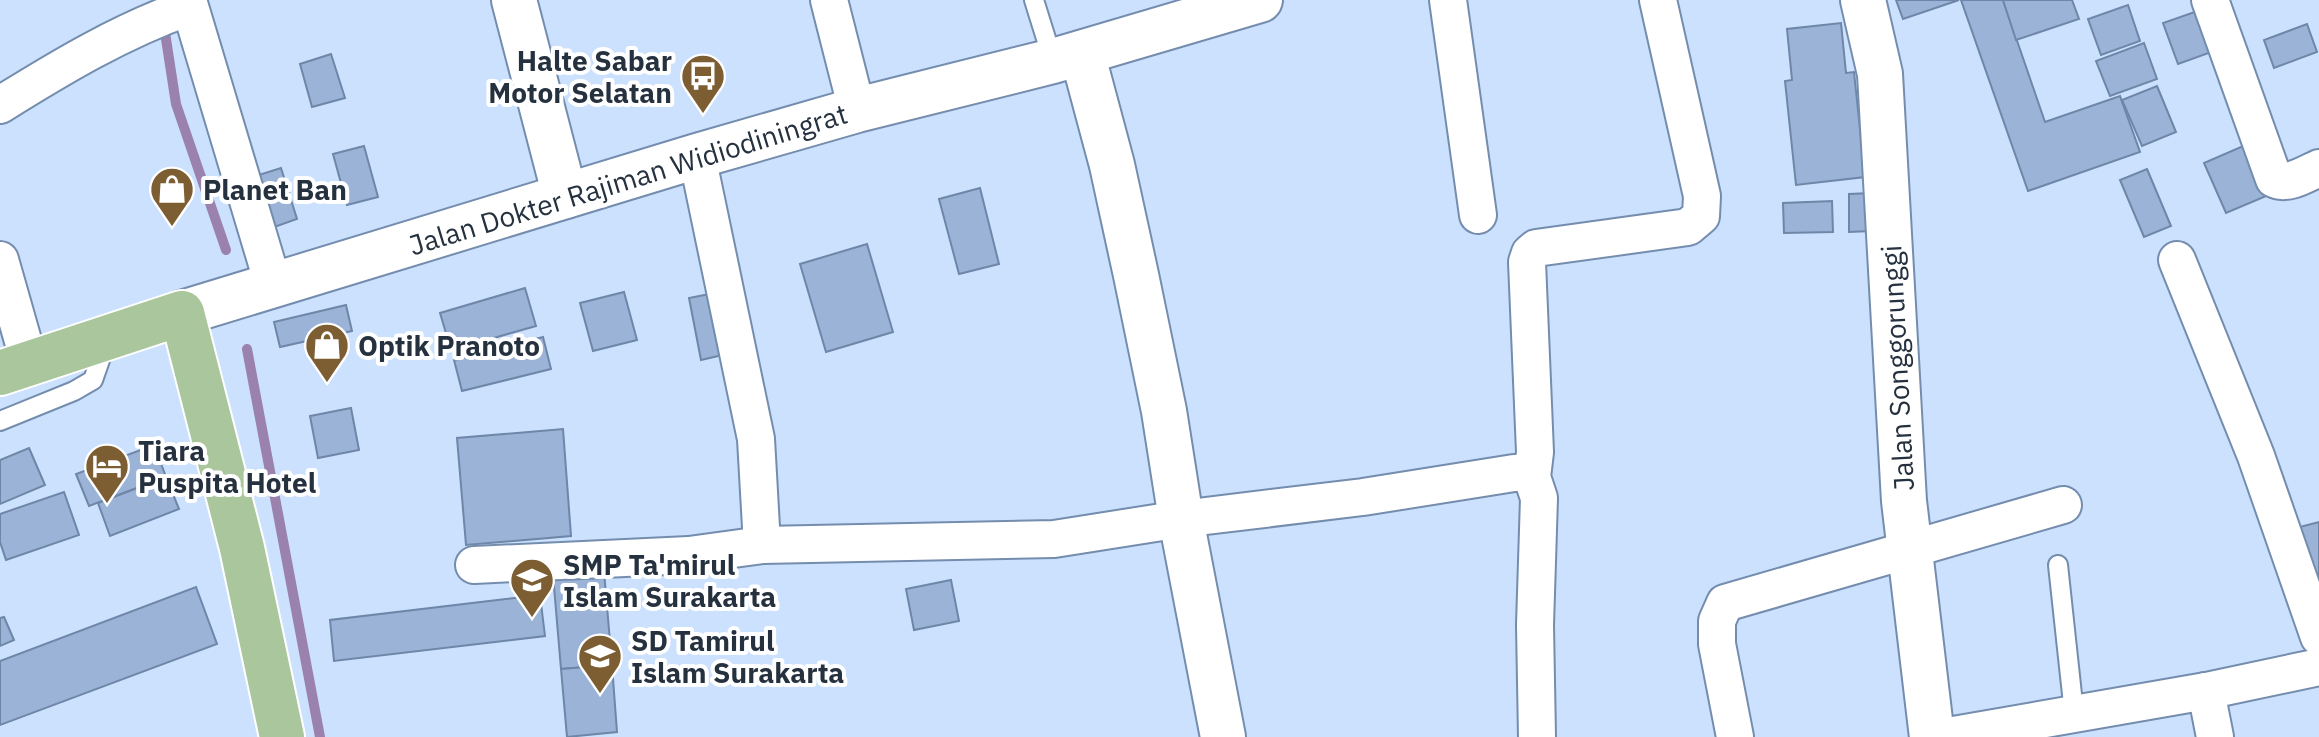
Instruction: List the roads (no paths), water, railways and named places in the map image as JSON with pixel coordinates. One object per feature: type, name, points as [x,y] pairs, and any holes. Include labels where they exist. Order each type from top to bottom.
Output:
[{"type":"main road","name":"Jalan Dokter Rajiman Widiodiningrat","points":[[29,380],[108,337],[182,313]]},
{"type":"main road","points":[[182,313],[245,562],[282,737]]},
{"type":"street","points":[[514,0],[565,196]]},
{"type":"street","points":[[829,0],[857,110]]},
{"type":"street","name":"Jalan Dokter Rajiman Widiodiningrat","points":[[182,313],[697,156],[857,110],[1067,57],[1260,0]]},
{"type":"street","points":[[1448,0],[1478,215]]},
{"type":"street","points":[[1537,737],[1535,625],[1539,498],[1532,477],[1535,452],[1527,262],[1536,248],[1688,227],[1701,216],[1702,196],[1658,0]]},
{"type":"street","name":"Jalan Songgorunggi","points":[[1863,0],[1875,50],[1882,100],[1899,433],[1932,737]]},
{"type":"street","points":[[2210,0],[2274,179],[2280,182],[2290,180],[2319,168]]},
{"type":"street","points":[[0,105],[97,46],[168,9],[273,284]]},
{"type":"street","points":[[1067,57],[1112,165],[1164,411],[1181,519],[1223,737]]},
{"type":"street","points":[[697,156],[756,439],[762,545]]},
{"type":"street","points":[[0,260],[29,380]]},
{"type":"street","points":[[2177,260],[2256,456],[2319,637]]},
{"type":"street","points":[[474,565],[689,555],[762,545],[1054,539],[1514,473],[1532,477]]},
{"type":"street","points":[[1735,737],[1717,644],[1717,621],[1725,603],[2063,505]]},
{"type":"street","points":[[1942,737],[2206,691],[2319,667]]},
{"type":"street","points":[[2206,691],[2215,737]]},
{"type":"lane","points":[[1034,0],[1067,57]]},
{"type":"lane","points":[[0,421],[29,380]]},
{"type":"lane","points":[[2058,565],[2074,713]]},
{"type":"waterway","points":[[164,26],[176,104],[226,250]]},
{"type":"waterway","points":[[247,349],[320,737]]},
{"type":"place","name":"Halte Sabar Motor Selatan","points":[[703,115]]},
{"type":"place","name":"Planet Ban","points":[[172,228]]},
{"type":"place","name":"Optik Pranoto","points":[[327,384]]},
{"type":"place","name":"Tiara Puspita Hotel","points":[[107,505]]},
{"type":"place","name":"SMP Ta'mirul Islam Surakarta","points":[[532,619]]},
{"type":"place","name":"SD Tamirul Islam Surakarta","points":[[600,695]]}]
